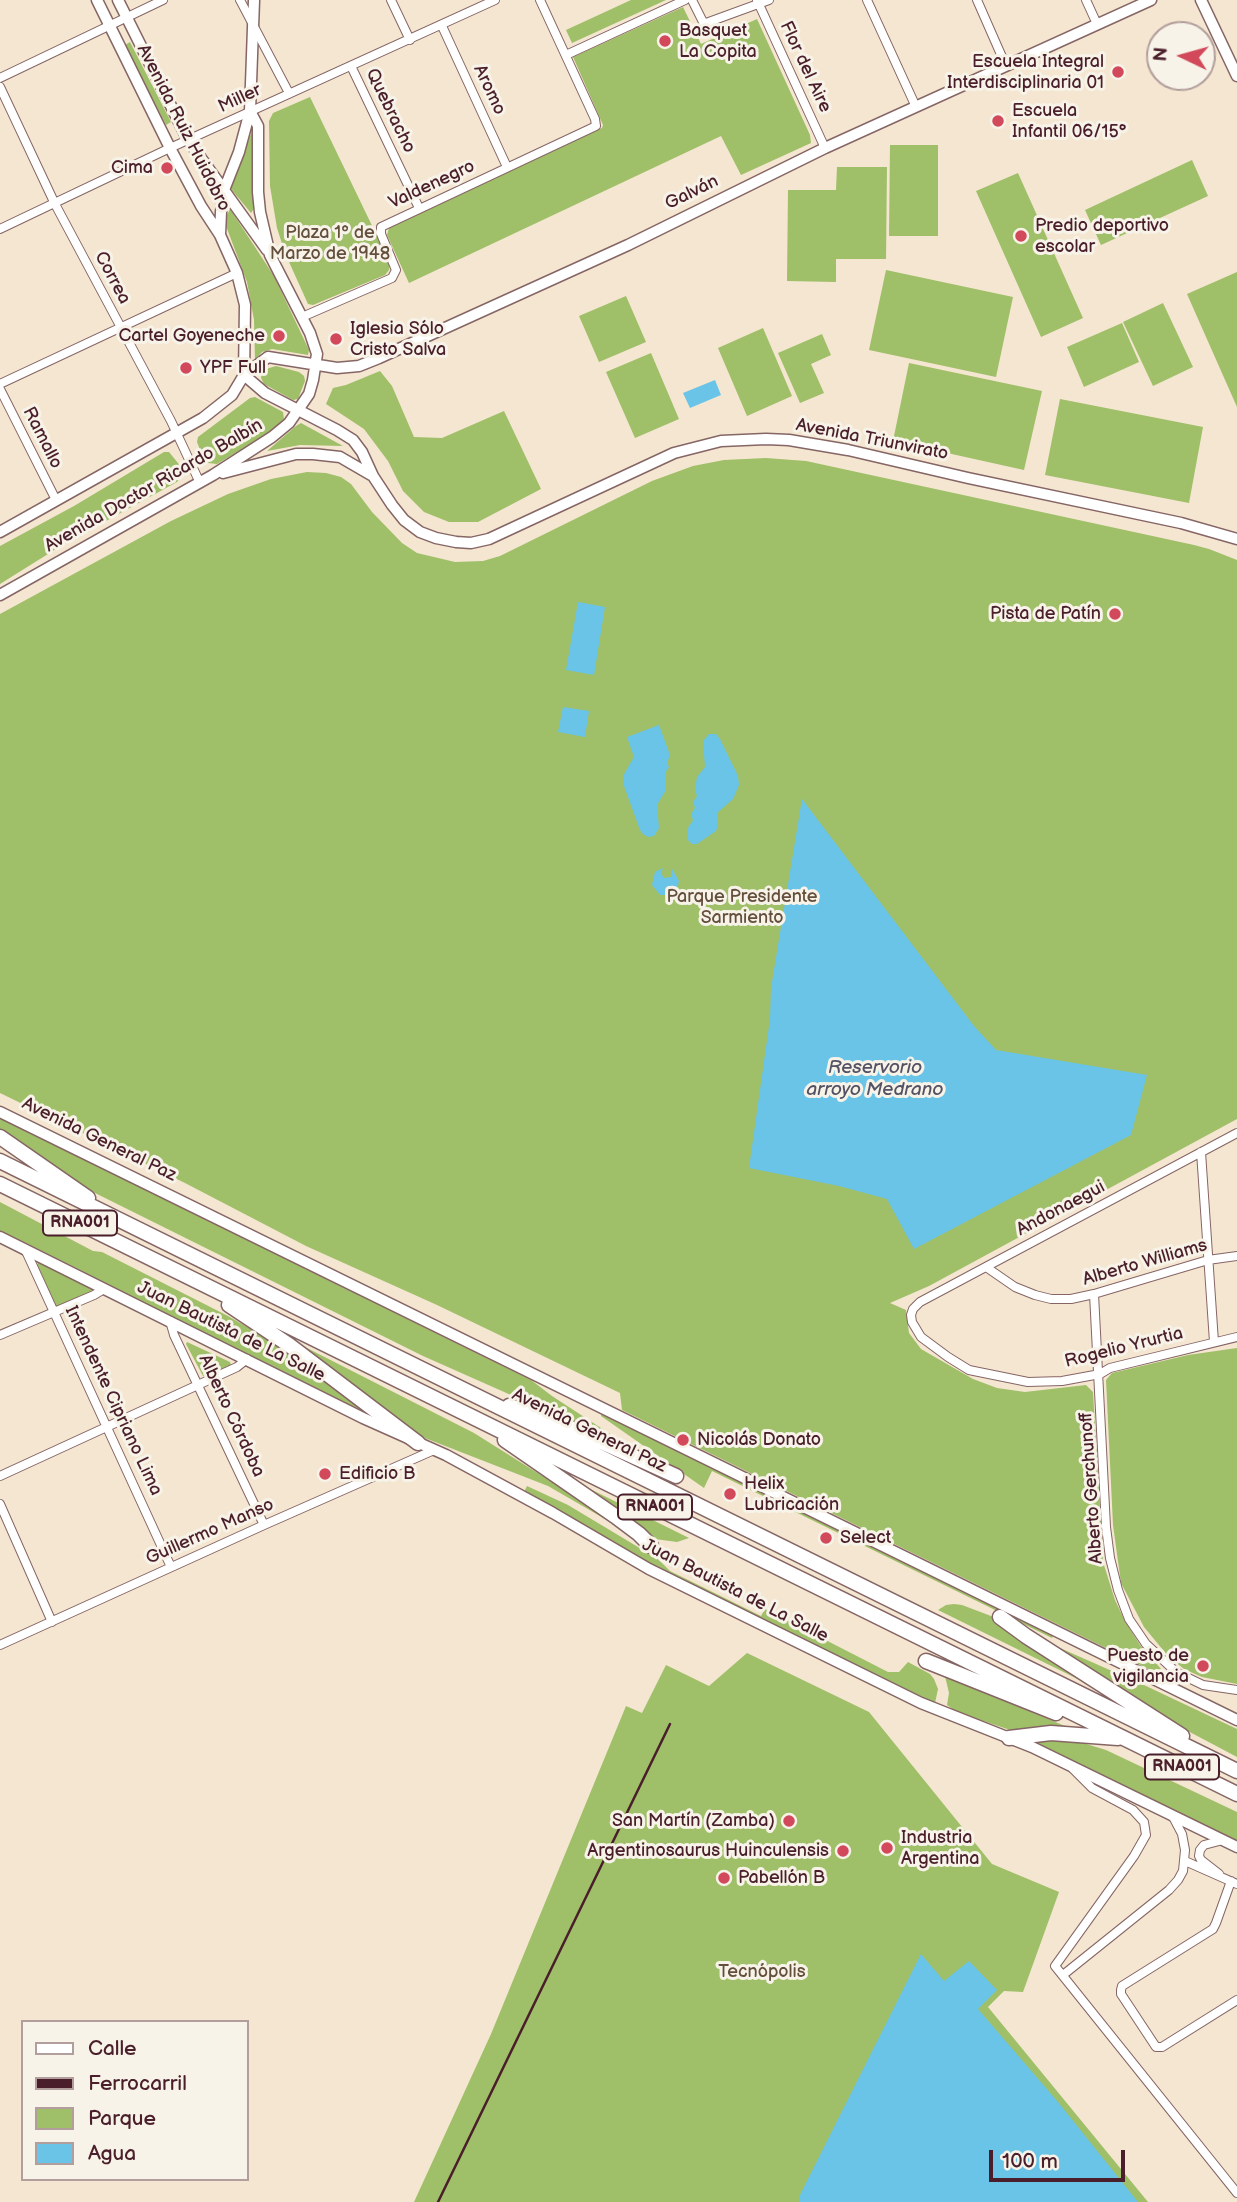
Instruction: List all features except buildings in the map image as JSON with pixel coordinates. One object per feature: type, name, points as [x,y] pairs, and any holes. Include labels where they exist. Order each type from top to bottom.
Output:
[{"type":"highway","points":[[0,1136],[73,1186],[107,1214]]},
{"type":"highway","name":"Avenida General Paz","points":[[0,1161],[1237,1771]]},
{"type":"highway","name":"RNA001","points":[[0,1184],[1237,1794]]},
{"type":"highway","points":[[184,1274],[289,1345],[418,1443]]},
{"type":"highway","points":[[477,1396],[544,1416],[676,1476]]},
{"type":"highway","points":[[475,1418],[615,1516],[650,1546]]},
{"type":"highway","points":[[1000,1617],[1220,1763]]},
{"type":"highway","points":[[926,1661],[1020,1700],[1126,1739]]},
{"type":"highway","points":[[1009,1738],[1051,1733],[1126,1739]]},
{"type":"street","name":"Avenida Ruiz Huidobro","points":[[97,0],[170,148],[220,235],[237,272]]},
{"type":"street","name":"Avenida Ruiz Huidobro","points":[[118,0],[188,140],[270,255]]},
{"type":"street","points":[[0,78],[163,0]]},
{"type":"street","points":[[240,0],[289,93]]},
{"type":"street","name":"Avenida Doctor Ricardo Balbín","points":[[220,235],[224,190],[239,152],[250,111],[254,0]]},
{"type":"street","points":[[391,0],[410,40]]},
{"type":"street","name":"Miller","points":[[0,229],[170,148],[495,0]]},
{"type":"street","points":[[540,0],[566,55],[685,0]]},
{"type":"street","points":[[692,0],[703,22],[710,23],[758,2],[769,0]]},
{"type":"street","points":[[867,0],[916,107]]},
{"type":"street","points":[[976,0],[1006,66]]},
{"type":"street","points":[[1086,0],[1097,24]]},
{"type":"street","name":"Galván","points":[[244,374],[268,357],[349,368],[379,358],[628,244],[825,148],[1151,0]]},
{"type":"street","points":[[1201,0],[1237,76]]},
{"type":"street","name":"Flor del Aire","points":[[758,2],[825,148]]},
{"type":"street","name":"Aromo","points":[[442,26],[508,167]]},
{"type":"street","name":"Valdenegro","points":[[302,317],[392,278],[397,270],[381,234],[381,227],[593,128],[597,124],[566,55]]},
{"type":"street","name":"Quebracho","points":[[351,65],[419,208]]},
{"type":"street","name":"Correa","points":[[0,87],[55,204],[177,433],[200,483]]},
{"type":"street","name":"Avenida Doctor Ricardo Balbín","points":[[0,595],[214,475],[272,438],[289,424],[309,394],[316,365],[315,345],[270,255],[260,212],[257,126],[250,111]]},
{"type":"street","points":[[0,387],[237,272],[245,305],[244,374]]},
{"type":"street","name":"Avenida Doctor Ricardo Balbín","points":[[0,532],[177,433],[227,400],[244,374]]},
{"type":"street","name":"Avenida Triunvirato","points":[[244,374],[265,393],[353,440],[391,505],[404,520],[420,532],[436,538],[471,542],[489,539],[674,453],[721,441],[789,440],[848,450],[1181,523],[1237,539]]},
{"type":"street","name":"Ramallo","points":[[0,387],[56,500]]},
{"type":"street","name":"Avenida Triunvirato","points":[[214,475],[286,456],[313,454],[340,457],[373,476]]},
{"type":"street","name":"Avenida General Paz","points":[[0,1112],[1237,1720]]},
{"type":"street","name":"Andonaegui","points":[[912,1322],[913,1309],[920,1302],[1237,1133]]},
{"type":"street","points":[[1201,1152],[1214,1342]]},
{"type":"street","name":"Juan Bautista de La Salle","points":[[0,1237],[363,1418],[434,1450],[660,1574],[921,1703],[1069,1765],[1237,1847]]},
{"type":"street","name":"Intendente Cipriano Lima","points":[[25,1249],[171,1567]]},
{"type":"street","name":"Alberto Williams","points":[[986,1267],[1015,1287],[1035,1295],[1071,1300],[1208,1260],[1237,1256]]},
{"type":"street","points":[[0,1335],[94,1296],[104,1289]]},
{"type":"street","name":"Alberto Gerchunoff","points":[[1094,1294],[1106,1527],[1118,1590],[1129,1619],[1146,1644],[1176,1672],[1203,1685],[1237,1690]]},
{"type":"street","name":"Alberto Córdoba","points":[[170,1321],[174,1335],[264,1525]]},
{"type":"street","name":"Rogelio Yrurtia","points":[[912,1322],[921,1337],[933,1347],[970,1370],[1028,1382],[1062,1381],[1100,1374],[1110,1367],[1237,1337]]},
{"type":"street","points":[[0,1476],[237,1367],[247,1359]]},
{"type":"street","name":"Guillermo Manso","points":[[0,1645],[434,1450]]},
{"type":"street","points":[[0,1504],[52,1622]]},
{"type":"street","points":[[1195,1699],[1203,1685]]},
{"type":"street","points":[[1069,1765],[1092,1788],[1133,1810],[1144,1822],[1146,1835],[1134,1856],[1055,1966],[1237,2193]]},
{"type":"street","points":[[1063,1975],[1178,1880],[1185,1861],[1182,1834],[1172,1815]]},
{"type":"street","points":[[1223,1840],[1205,1844],[1199,1856],[1200,1860],[1234,1883],[1213,1929],[1122,1986],[1121,1994],[1156,2047],[1162,2047],[1237,2000]]},
{"type":"street","points":[[1185,1861],[1219,1874]]},
{"type":"green space","points":[[631,0],[666,0],[572,43],[566,30]]},
{"type":"green space","points":[[683,7],[701,44],[757,19],[810,135],[811,143],[741,175],[721,136],[409,283],[387,235],[389,228],[602,128],[573,57]]},
{"type":"green space","points":[[130,42],[171,122],[166,125],[125,45]]},
{"type":"green space","name":"Plaza 1º de Marzo de 1948","points":[[310,97],[390,263],[385,275],[313,305],[308,304],[277,228],[270,186],[269,121],[273,113]]},
{"type":"green space","points":[[253,128],[253,210],[251,213],[231,189]]},
{"type":"green space","points":[[890,145],[938,145],[938,236],[889,236]]},
{"type":"green space","points":[[1192,160],[1208,196],[1101,245],[1085,210]]},
{"type":"green space","points":[[837,167],[887,167],[886,259],[836,259],[836,282],[787,281],[788,190],[836,190]]},
{"type":"green space","name":"Predio deportivo escolar","points":[[1018,173],[1083,318],[1041,337],[976,191]]},
{"type":"green space","points":[[230,209],[274,276],[309,350],[308,355],[272,349],[262,352],[255,360],[254,320],[247,282],[226,226]]},
{"type":"green space","points":[[886,270],[1013,297],[996,377],[869,350]]},
{"type":"green space","points":[[1237,272],[1237,407],[1187,294]]},
{"type":"green space","points":[[626,296],[646,342],[599,362],[579,316]]},
{"type":"green space","points":[[1163,303],[1193,367],[1153,386],[1123,322]]},
{"type":"green space","points":[[1122,323],[1139,362],[1084,387],[1067,347]]},
{"type":"green space","points":[[763,328],[792,396],[747,416],[718,348]]},
{"type":"green space","points":[[822,334],[831,355],[811,364],[824,393],[800,403],[778,353]]},
{"type":"green space","points":[[651,353],[679,419],[635,438],[606,372]]},
{"type":"green space","points":[[909,363],[1042,391],[1024,470],[893,441]]},
{"type":"green space","points":[[276,366],[304,376],[305,381],[298,399],[293,400],[264,384],[262,373]]},
{"type":"green space","points":[[380,371],[392,386],[414,437],[442,438],[504,411],[541,489],[478,522],[449,522],[424,512],[403,491],[388,461],[364,429],[326,404],[333,388]]},
{"type":"green space","points":[[255,397],[283,412],[284,419],[274,430],[217,464],[208,463],[197,442],[198,437]]},
{"type":"green space","points":[[1060,399],[1203,427],[1189,503],[1045,475]]},
{"type":"green space","points":[[301,423],[343,446],[300,445],[267,451]]},
{"type":"green space","points":[[164,452],[169,452],[182,468],[177,482],[64,544],[0,584],[0,546]]},
{"type":"green space","name":"Parque Presidente Sarmiento","points":[[766,458],[806,461],[1194,545],[1237,560],[1237,1119],[929,1286],[890,1303],[906,1310],[909,1333],[921,1349],[973,1379],[997,1388],[1025,1392],[1086,1385],[1093,1392],[1103,1562],[1125,1621],[1140,1645],[1162,1670],[1178,1681],[1177,1683],[622,1410],[620,1393],[437,1305],[306,1246],[185,1183],[0,1093],[0,614],[171,521],[228,494],[271,479],[307,472],[341,477],[351,484],[372,512],[402,543],[417,553],[455,562],[483,561],[500,556],[652,481],[693,466],[724,460]]},
{"type":"green space","points":[[0,1118],[531,1380],[627,1445],[423,1356],[89,1190],[0,1129]]},
{"type":"green space","points":[[0,1202],[93,1251],[102,1252],[228,1316],[282,1347],[373,1416],[0,1232]]},
{"type":"green space","points":[[40,1261],[93,1288],[92,1293],[56,1307],[37,1264]]},
{"type":"green space","points":[[187,1342],[230,1362],[231,1365],[208,1377],[203,1376]]},
{"type":"green space","points":[[301,1345],[474,1433],[614,1521],[612,1523],[548,1486],[412,1433]]},
{"type":"green space","points":[[1237,1348],[1237,1684],[1202,1677],[1184,1669],[1168,1656],[1144,1627],[1121,1583],[1113,1525],[1106,1380],[1112,1373],[1188,1355]]},
{"type":"green space","points":[[602,1413],[1053,1636],[1052,1638],[712,1471],[704,1488],[601,1416]]},
{"type":"green space","points":[[582,1485],[689,1538],[677,1542],[655,1539],[637,1529]]},
{"type":"green space","points":[[527,1486],[568,1505],[658,1559],[670,1571],[761,1616],[765,1609],[888,1672],[899,1672],[908,1662],[934,1679],[938,1689],[935,1703],[646,1562],[524,1492]]},
{"type":"green space","points":[[954,1604],[991,1616],[1100,1690],[938,1610]]},
{"type":"green space","points":[[1044,1641],[1237,1729],[1237,1757],[1167,1720]]},
{"type":"green space","name":"Tecnópolis","points":[[747,1653],[869,1712],[992,1864],[1059,1892],[1023,1992],[1004,1991],[988,2007],[1148,2202],[414,2202],[491,2034],[626,1706],[642,1713],[666,1665],[709,1686]]},
{"type":"green space","points":[[945,1676],[1066,1728],[1010,1730],[957,1712],[947,1705],[949,1693]]},
{"type":"green space","points":[[1073,1740],[1106,1750],[1237,1812],[1237,1841],[1034,1742]]},
{"type":"water","points":[[715,380],[721,395],[690,408],[683,393]]},
{"type":"water","points":[[578,602],[605,607],[594,675],[566,670]]},
{"type":"water","points":[[563,707],[589,711],[585,737],[558,732]]},
{"type":"water","points":[[659,725],[670,755],[667,763],[669,767],[665,773],[666,790],[657,805],[659,828],[654,836],[648,837],[640,830],[623,776],[634,757],[627,737]]},
{"type":"water","points":[[709,734],[716,734],[720,739],[738,776],[739,785],[733,799],[717,813],[716,831],[697,844],[692,844],[687,839],[688,828],[693,820],[691,814],[697,796],[697,777],[705,767],[703,741]]},
{"type":"water","name":"Reservorio arroyo Medrano","points":[[802,799],[974,1026],[996,1050],[1147,1075],[1131,1135],[914,1249],[887,1199],[839,1186],[749,1168],[770,1019],[771,988]]},
{"type":"water","points":[[663,868],[661,873],[664,878],[671,877],[672,869],[679,881],[677,889],[670,895],[660,895],[652,885],[655,872]]},
{"type":"water","points":[[921,1954],[944,1981],[969,1961],[997,1990],[978,2009],[1058,2102],[1138,2202],[799,2202],[799,2197]]},
{"type":"railway","points":[[438,2202],[670,1724]]},
{"type":"place","name":"Basquet La Copita","points":[[665,41]]},
{"type":"place","name":"Escuela Integral Interdisciplinaria 01","points":[[1118,72]]},
{"type":"place","name":"Escuela Infantil 06/15°","points":[[998,121]]},
{"type":"place","name":"Cima","points":[[167,168]]},
{"type":"place","name":"Predio deportivo escolar","points":[[1021,236]]},
{"type":"place","name":"Cartel Goyeneche","points":[[279,336]]},
{"type":"place","name":"Iglesia Sólo Cristo Salva","points":[[336,339]]},
{"type":"place","name":"YPF Full","points":[[186,368]]},
{"type":"place","name":"Pista de Patín","points":[[1115,614]]},
{"type":"place","name":"Nicolás Donato","points":[[683,1440]]},
{"type":"place","name":"Edificio B","points":[[325,1474]]},
{"type":"place","name":"Helix Lubricación","points":[[730,1494]]},
{"type":"place","name":"Select","points":[[826,1538]]},
{"type":"place","name":"Puesto de vigilancia","points":[[1203,1666]]},
{"type":"place","name":"San Martín (Zamba)","points":[[789,1821]]},
{"type":"place","name":"Industria Argentina","points":[[887,1848]]},
{"type":"place","name":"Argentinosaurus Huinculensis","points":[[843,1851]]},
{"type":"place","name":"Pabellón B","points":[[724,1878]]}]
